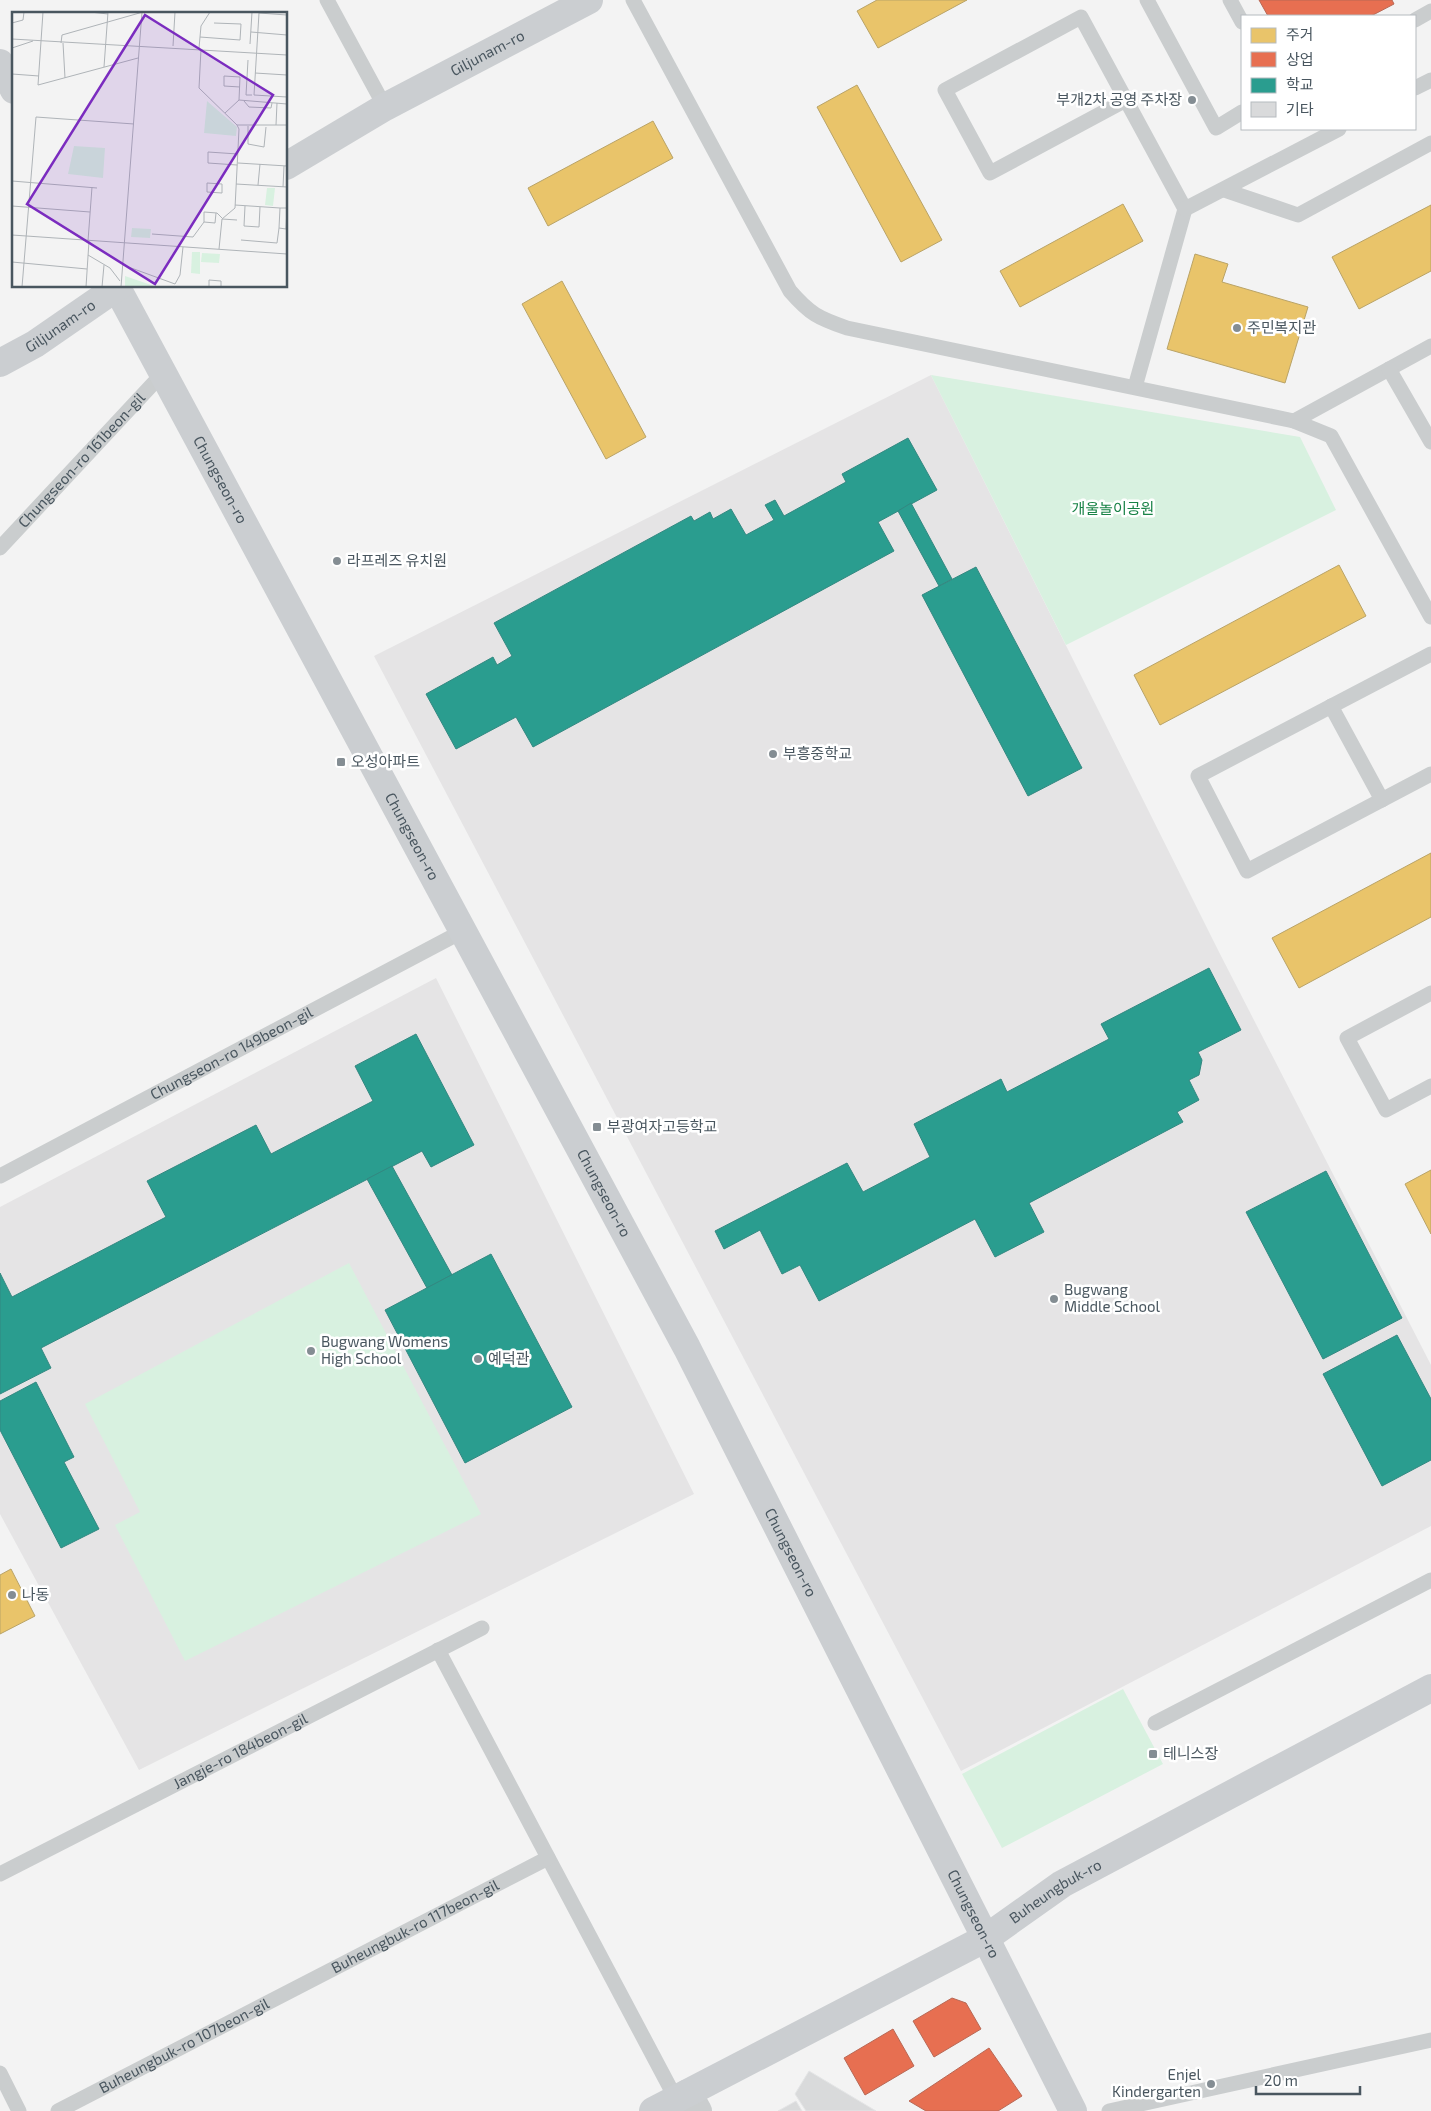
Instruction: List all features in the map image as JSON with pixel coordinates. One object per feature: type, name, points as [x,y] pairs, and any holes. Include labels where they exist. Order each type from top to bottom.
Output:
[{"type":"street","name":"Giljunam-ro","points":[[288,165],[385,107],[590,0]]},
{"type":"street","points":[[0,63],[12,86]]},
{"type":"street","name":"Giljunam-ro","points":[[0,363],[35,344],[116,288]]},
{"type":"street","name":"Chungseon-ro","points":[[118,288],[688,1348],[1073,2111]]},
{"type":"street","name":"Buheungbuk-ro","points":[[679,2103],[986,1938],[1062,1884],[1431,1688]]},
{"type":"lane","points":[[327,0],[385,107]]},
{"type":"lane","points":[[633,0],[790,291],[806,310],[823,320],[847,328],[1294,421],[1332,436],[1431,617]]},
{"type":"lane","points":[[1146,0],[1216,128],[1241,113]]},
{"type":"lane","points":[[1230,0],[1241,20]]},
{"type":"lane","points":[[1416,19],[1431,11]]},
{"type":"lane","points":[[1126,100],[990,173],[945,90],[1081,17],[1126,100],[1185,209],[1135,387]]},
{"type":"lane","points":[[1416,88],[1431,80]]},
{"type":"lane","points":[[1185,209],[1337,130]]},
{"type":"lane","points":[[1224,190],[1298,215],[1431,143]]},
{"type":"lane","points":[[1294,421],[1431,346]]},
{"type":"lane","points":[[1389,369],[1431,442]]},
{"type":"lane","name":"Chungseon-ro 161beon-gil","points":[[0,548],[163,373]]},
{"type":"lane","points":[[1431,654],[1198,776],[1248,871],[1431,774]]},
{"type":"lane","points":[[1331,706],[1382,800]]},
{"type":"lane","name":"Chungseon-ro 149beon-gil","points":[[0,1176],[463,931]]},
{"type":"lane","points":[[1431,993],[1347,1038],[1386,1110],[1431,1086]]},
{"type":"lane","points":[[1155,1723],[1431,1580]]},
{"type":"lane","name":"Jangje-ro 184beon-gil","points":[[0,1874],[482,1628]]},
{"type":"lane","points":[[438,1650],[679,2103]]},
{"type":"lane","name":"Buheungbuk-ro 117beon-gil","points":[[284,1995],[548,1858]]},
{"type":"lane","name":"Buheungbuk-ro 107beon-gil","points":[[58,2111],[284,1995]]},
{"type":"lane","points":[[1109,2111],[1431,2040]]},
{"type":"lane","points":[[0,2073],[20,2111]]},
{"type":"shaded area","points":[[931,375],[1219,952],[1431,1365],[1431,1526],[961,1771],[374,656]]},
{"type":"shaded area","name":"Bugwang Womens High School","points":[[436,978],[694,1494],[139,1770],[0,1514],[0,1207]]},
{"type":"green space","name":"개울놀이공원","points":[[931,375],[1300,437],[1336,510],[1066,645]]},
{"type":"green space","points":[[349,1263],[481,1514],[185,1661],[115,1525],[140,1512],[85,1404]]},
{"type":"green space","points":[[1123,1689],[1163,1764],[1002,1848],[962,1774]]},
{"type":"building: 주거","points":[[877,0],[967,0],[878,48],[857,11]]},
{"type":"building: 주거","points":[[857,85],[942,240],[901,262],[817,107]]},
{"type":"building: 주거","points":[[653,121],[673,158],[548,226],[528,188]]},
{"type":"building: 주거","points":[[1123,204],[1143,241],[1020,307],[1000,271]]},
{"type":"building: 주거","points":[[1431,205],[1431,271],[1359,309],[1332,257]]},
{"type":"building: 주거","name":"주민복지관","points":[[1195,254],[1228,264],[1222,282],[1308,307],[1285,383],[1167,349]]},
{"type":"building: 주거","points":[[562,281],[646,437],[606,459],[522,304]]},
{"type":"building: 주거","points":[[1339,565],[1366,616],[1160,725],[1134,675]]},
{"type":"building: 주거","points":[[1431,853],[1431,917],[1299,988],[1272,938]]},
{"type":"building: 주거","points":[[1431,1170],[1431,1234],[1405,1184]]},
{"type":"building: 주거","name":"나동","points":[[11,1569],[35,1616],[0,1634],[0,1575]]},
{"type":"building: 상업","points":[[1259,0],[1392,0],[1394,4],[1373,15],[1267,15]]},
{"type":"building: 상업","points":[[952,1998],[966,2003],[981,2029],[934,2057],[913,2021]]},
{"type":"building: 상업","points":[[893,2029],[914,2066],[865,2095],[844,2058]]},
{"type":"building: 상업","points":[[989,2048],[1022,2096],[998,2111],[926,2111],[909,2101]]},
{"type":"building: 학교","points":[[908,438],[937,490],[878,522],[894,551],[533,747],[516,717],[456,749],[426,694],[493,657],[497,665],[512,656],[494,623],[691,516],[694,521],[710,512],[713,519],[731,509],[746,535],[774,520],[765,505],[775,500],[784,516],[846,482],[842,474]]},
{"type":"building: 학교","points":[[911,503],[952,579],[939,586],[898,511]]},
{"type":"building: 학교","points":[[976,567],[1082,768],[1028,796],[922,595]]},
{"type":"building: 학교","points":[[1209,968],[1241,1030],[1198,1052],[1202,1060],[1199,1075],[1189,1080],[1199,1100],[1177,1112],[1183,1122],[1029,1203],[1044,1232],[995,1257],[975,1219],[819,1301],[800,1265],[782,1274],[760,1230],[724,1249],[715,1231],[847,1163],[863,1192],[930,1157],[914,1124],[1001,1079],[1007,1092],[1109,1039],[1101,1024]]},
{"type":"building: 학교","points":[[416,1034],[474,1145],[431,1167],[422,1151],[41,1348],[51,1368],[0,1394],[0,1273],[12,1297],[166,1217],[147,1181],[256,1125],[271,1154],[373,1101],[355,1066]]},
{"type":"building: 학교","points":[[392,1166],[452,1275],[427,1288],[367,1179]]},
{"type":"building: 학교","points":[[1326,1171],[1402,1318],[1323,1359],[1246,1212]]},
{"type":"building: 학교","name":"예덕관","points":[[491,1254],[572,1407],[465,1463],[385,1310]]},
{"type":"building: 학교","points":[[1397,1335],[1431,1399],[1431,1460],[1382,1486],[1323,1374]]},
{"type":"building: 학교","points":[[36,1382],[74,1457],[64,1462],[99,1529],[61,1548],[0,1430],[0,1401]]},
{"type":"building: 기타","points":[[809,2071],[876,2111],[806,2111],[795,2094]]},
{"type":"building: 기타","points":[[796,2101],[802,2111],[778,2111]]},
{"type":"place","name":"부개2차 공영 주차장","points":[[1192,100]]},
{"type":"place","name":"주민복지관","points":[[1237,328]]},
{"type":"place","name":"라프레즈 유치원","points":[[337,561]]},
{"type":"place","name":"부흥중학교","points":[[773,754]]},
{"type":"place","name":"오성아파트","points":[[341,762]]},
{"type":"place","name":"부광여자고등학교","points":[[597,1127]]},
{"type":"place","name":"Bugwang Middle School","points":[[1054,1299]]},
{"type":"place","name":"Bugwang Womens High School","points":[[311,1351]]},
{"type":"place","name":"예덕관","points":[[478,1359]]},
{"type":"place","name":"나동","points":[[12,1595]]},
{"type":"place","name":"테니스장","points":[[1153,1754]]},
{"type":"place","name":"Enjel Kindergarten","points":[[1211,2084]]}]
